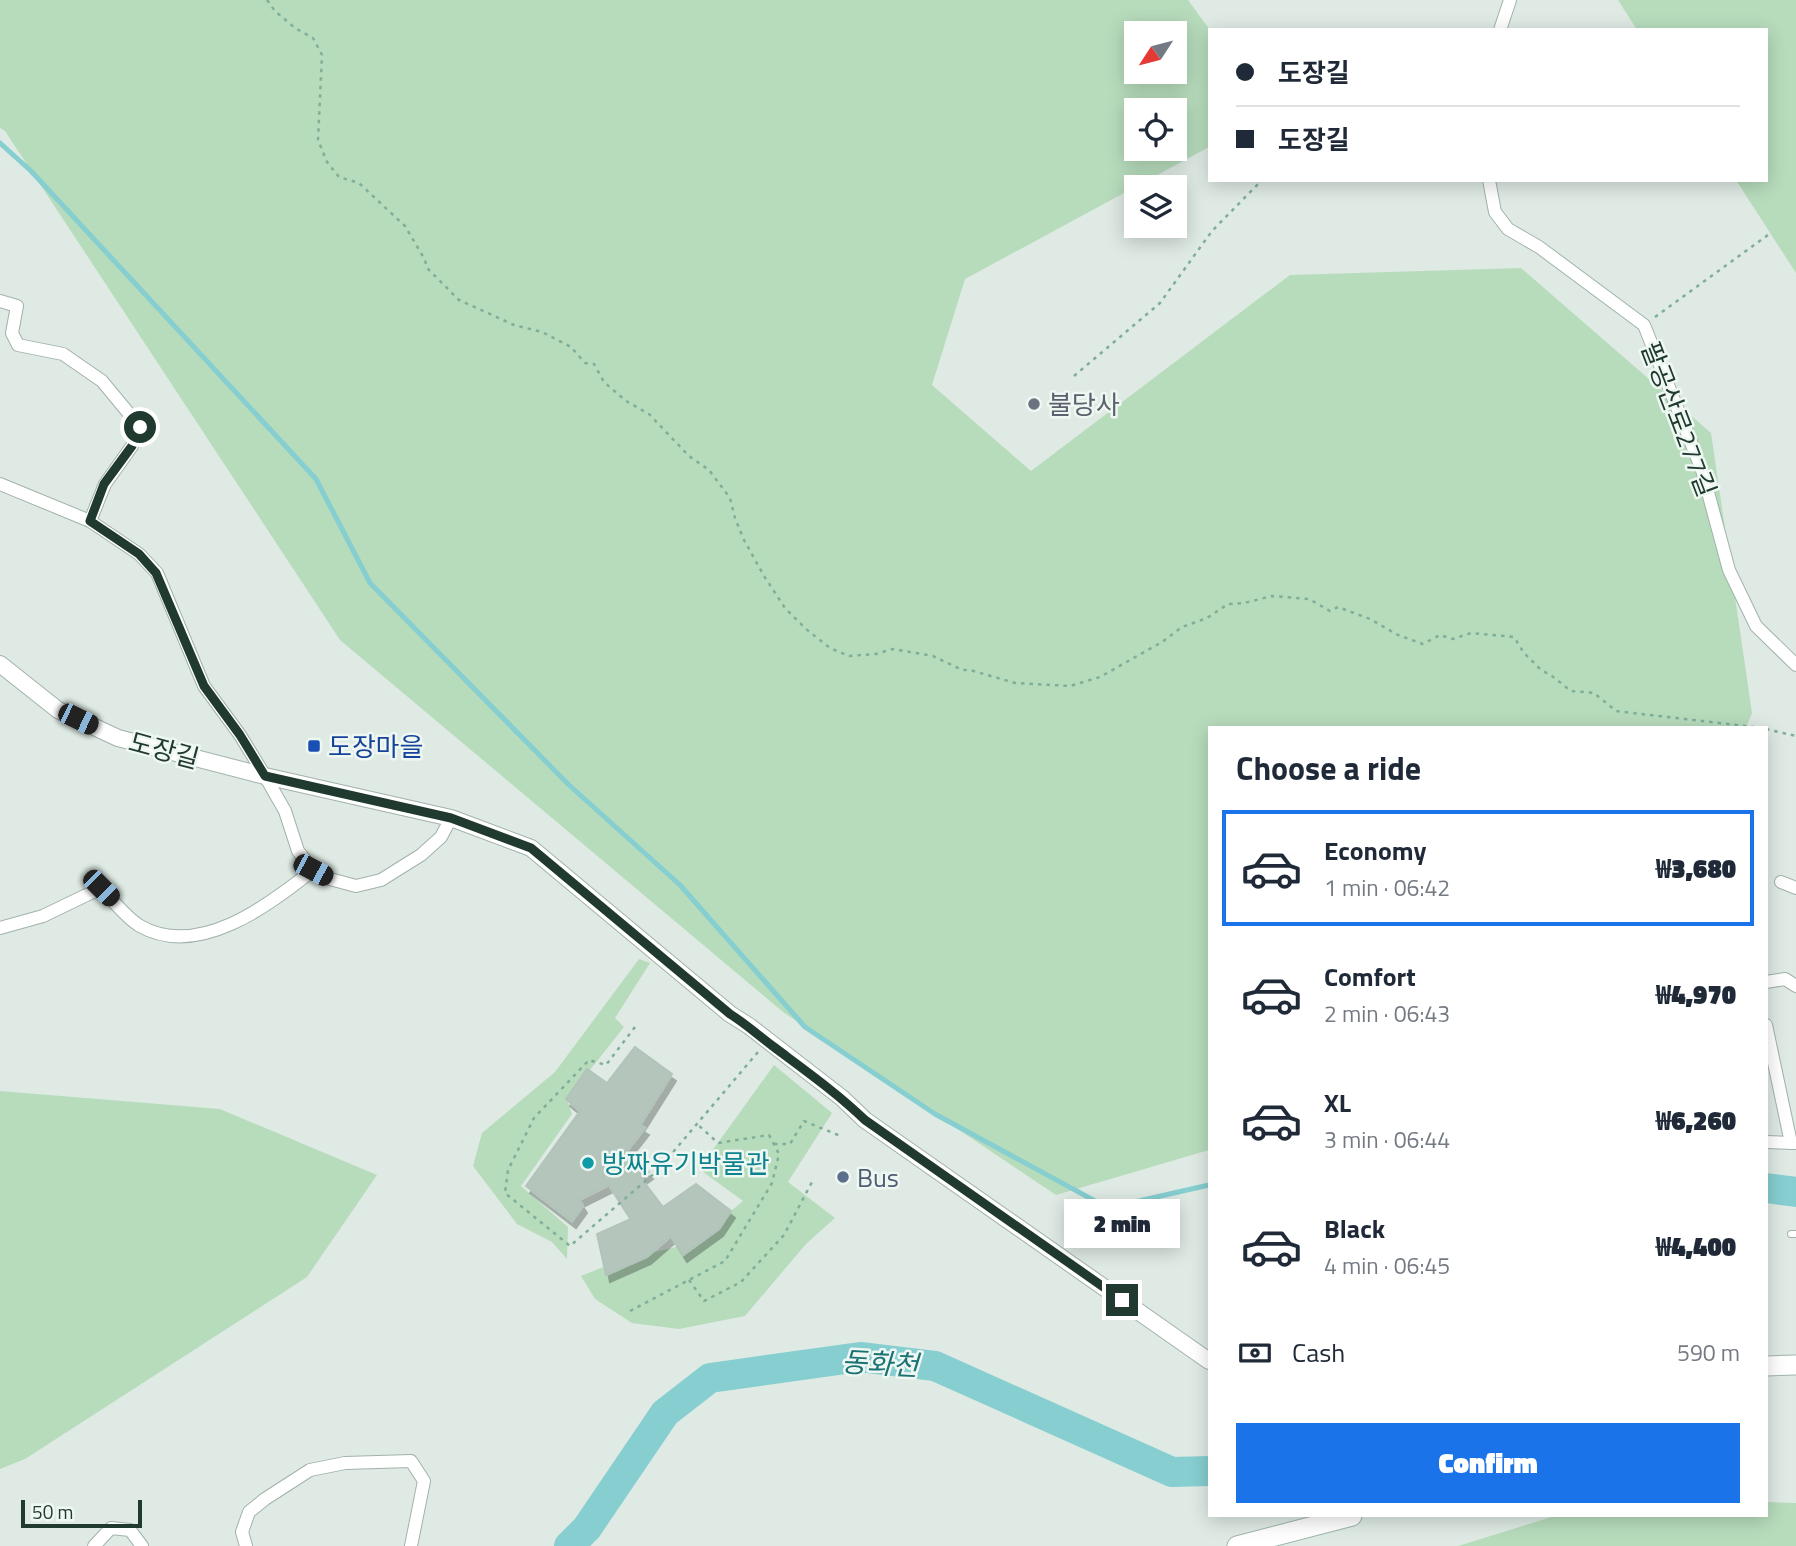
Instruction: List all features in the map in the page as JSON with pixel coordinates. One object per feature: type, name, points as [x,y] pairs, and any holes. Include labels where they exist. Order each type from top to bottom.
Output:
[{"type":"main road","points":[[1768,1366],[1796,1364]]},
{"type":"main road","points":[[1237,1546],[1329,1519]]},
{"type":"street","points":[[1501,28],[1510,0]]},
{"type":"street","name":"팔공산로277길","points":[[1489,182],[1495,212],[1508,229],[1539,247],[1644,326],[1702,470],[1729,570],[1756,626],[1796,665]]},
{"type":"street","points":[[0,301],[17,306],[12,333],[18,345],[63,354],[102,381],[140,427],[132,446],[104,484],[90,521]]},
{"type":"street","name":"도장길","points":[[0,484],[90,521],[139,554],[156,573],[204,686],[240,735],[265,776]]},
{"type":"street","name":"도장길","points":[[0,664],[58,710],[118,738],[265,776],[451,818],[531,848],[730,1014],[842,1098],[865,1120],[1208,1359]]},
{"type":"street","points":[[265,776],[285,811],[298,851],[313,870],[330,879],[356,886],[382,880],[431,846],[441,837],[451,818]]},
{"type":"street","points":[[0,928],[43,916],[101,888],[137,924],[160,935],[199,936],[229,926],[293,886],[313,870]]},
{"type":"street","points":[[1781,882],[1796,888]]},
{"type":"street","points":[[1768,982],[1785,979],[1796,986]]},
{"type":"street","points":[[1768,1033],[1794,1143],[1768,1142]]},
{"type":"street","points":[[246,1546],[242,1532],[249,1512],[310,1471],[345,1463],[411,1461],[424,1481],[411,1546]]},
{"type":"street","points":[[94,1546],[111,1528],[130,1530],[142,1546]]},
{"type":"path","points":[[267,0],[275,11],[313,38],[322,55],[318,141],[327,162],[339,177],[359,183],[405,226],[428,268],[459,300],[514,325],[542,331],[571,347],[585,363],[594,364],[604,382],[626,401],[649,414],[689,456],[709,470],[730,498],[744,540],[785,608],[830,648],[849,656],[876,654],[893,649],[933,656],[962,670],[1015,683],[1070,686],[1100,677],[1162,642],[1182,627],[1207,618],[1228,604],[1272,596],[1309,599],[1330,611],[1338,607],[1370,619],[1398,635],[1423,644],[1440,635],[1453,639],[1471,634],[1514,637],[1524,653],[1541,670],[1571,691],[1594,693],[1616,711],[1739,726]]},
{"type":"path","points":[[1074,376],[1160,303],[1212,231],[1260,182]]},
{"type":"path","points":[[1644,326],[1768,235]]},
{"type":"path","points":[[1768,730],[1796,736]]},
{"type":"path","points":[[635,1027],[606,1065],[589,1060],[534,1118],[508,1170],[505,1193],[570,1246],[657,1171],[767,1042]]},
{"type":"path","points":[[774,1144],[790,1143],[804,1121],[843,1137]]},
{"type":"path","points":[[630,1311],[725,1261],[772,1183],[779,1154],[769,1135],[718,1143],[696,1124]]},
{"type":"path","points":[[689,1280],[704,1301],[741,1282],[784,1235],[813,1181]]},
{"type":"green space","points":[[0,0],[1188,0],[1209,28],[1208,148],[1187,159],[1187,98],[1124,98],[1124,161],[1183,161],[1157,175],[1124,175],[1124,193],[965,279],[932,385],[1031,471],[1290,275],[1521,268],[1711,433],[1752,713],[1747,726],[1208,726],[1208,1150],[1056,1195],[783,1012],[340,640],[5,131],[0,128]]},
{"type":"green space","points":[[1618,0],[1796,0],[1796,273],[1737,182],[1768,182],[1768,28],[1636,28]]},
{"type":"green space","points":[[639,959],[650,963],[615,1018],[624,1027],[567,1099],[572,1114],[521,1186],[568,1227],[567,1259],[552,1242],[517,1224],[473,1166],[482,1133],[555,1072]]},
{"type":"green space","points":[[774,1065],[832,1113],[788,1182],[835,1218],[806,1244],[745,1316],[679,1329],[632,1323],[595,1299],[581,1276],[623,1259],[685,1245],[743,1201],[699,1169]]},
{"type":"green space","points":[[0,1091],[220,1109],[377,1175],[307,1277],[25,1459],[0,1469]]},
{"type":"green space","points":[[1768,1502],[1796,1503],[1796,1546],[1458,1546],[1552,1517],[1768,1517]]},
{"type":"building","name":"방짜유기박물관","points":[[635,1047],[672,1074],[640,1125],[645,1128],[623,1156],[649,1172],[641,1178],[663,1207],[696,1184],[731,1211],[719,1229],[683,1255],[671,1236],[647,1257],[606,1275],[597,1234],[631,1219],[609,1185],[579,1200],[583,1206],[572,1221],[526,1186],[580,1111],[566,1099],[587,1069],[607,1083]]},
{"type":"waterway","points":[[0,143],[31,171],[316,479],[370,583],[569,785],[680,885],[805,1027],[935,1114],[1108,1208],[1208,1185]]},
{"type":"waterway","name":"동화천","points":[[1768,1188],[1796,1192]]},
{"type":"waterway","name":"동화천","points":[[569,1546],[587,1528],[665,1413],[710,1378],[860,1357],[935,1366],[1172,1472],[1208,1471]]},
{"type":"place","name":"불당사","points":[[1034,404]]},
{"type":"place","name":"도장마을","points":[[314,746]]},
{"type":"place","name":"방짜유기박물관","points":[[588,1163]]},
{"type":"place","name":"Bus","points":[[843,1177]]},
{"type":"route","points":[[140,427],[132,446],[104,484],[90,521],[139,554],[156,573],[204,686],[240,735],[265,776],[451,818],[531,848],[730,1014],[842,1098],[865,1120],[1122,1300]]}]
